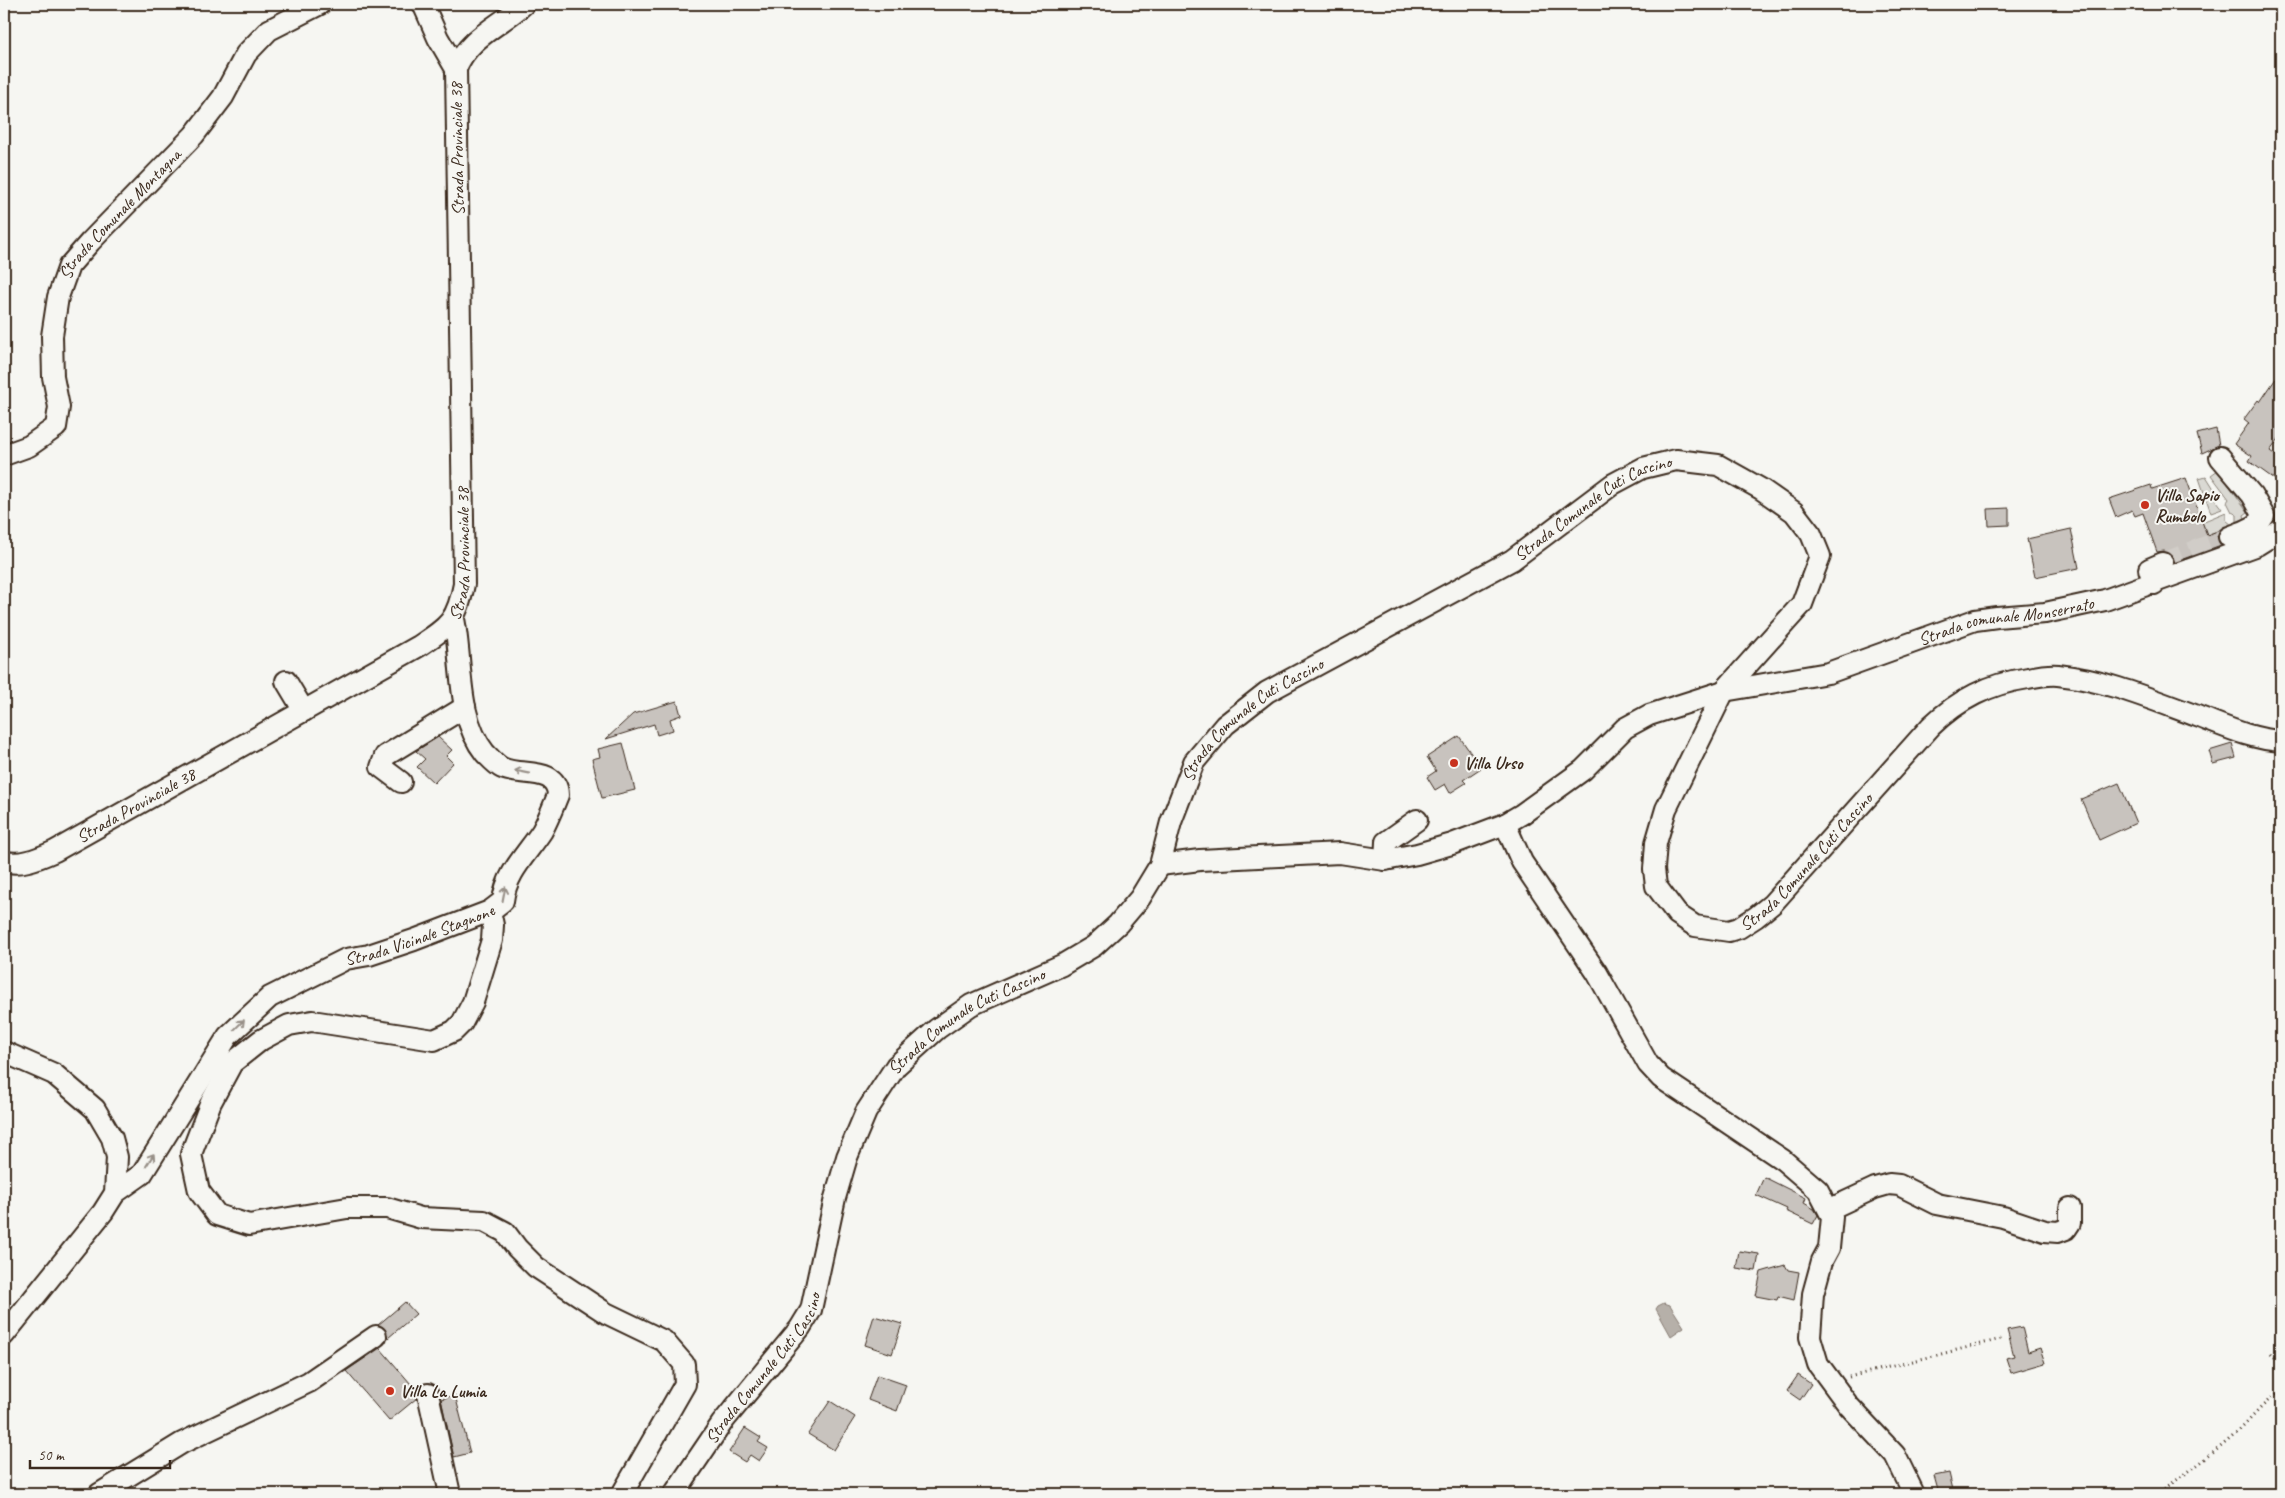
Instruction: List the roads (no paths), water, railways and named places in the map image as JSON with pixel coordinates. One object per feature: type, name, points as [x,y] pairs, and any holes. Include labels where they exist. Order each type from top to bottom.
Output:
[{"type":"street","name":"Strada Comunale Montagna","points":[[4,455],[29,446],[56,426],[59,407],[53,377],[52,336],[58,297],[70,266],[90,242],[194,135],[223,98],[246,54],[269,30],[320,4]]},
{"type":"street","points":[[422,4],[438,38],[456,69]]},
{"type":"street","name":"Strada Provinciale 38","points":[[4,860],[8,862],[31,860],[56,851],[419,646],[454,619],[460,604],[464,584],[456,69],[460,57],[468,47],[524,4]]},
{"type":"street","points":[[2220,457],[2252,494],[2264,516],[2254,526],[2229,537]]},
{"type":"street","name":"Strada Comunale Cuti Cascino","points":[[674,1494],[722,1422],[800,1328],[811,1310],[834,1198],[847,1157],[866,1112],[896,1066],[937,1029],[971,1005],[1062,965],[1094,946],[1118,924],[1140,898],[1160,865],[1171,822],[1194,762],[1225,725],[1267,692],[1512,560],[1613,484],[1642,468],[1676,460],[1718,465],[1761,489],[1794,512],[1811,534],[1820,556],[1802,604],[1724,691],[1666,809],[1656,843],[1654,869],[1656,886],[1677,914],[1695,926],[1716,930],[1729,930],[1739,928],[1756,918],[1772,904],[1948,709],[1968,696],[2011,680],[2057,675],[2085,679],[2168,705],[2243,734],[2281,741]]},
{"type":"street","name":"Strada comunale Monserrato","points":[[1160,865],[1200,860],[1340,853],[1385,860],[1417,854],[1452,844],[1505,824],[1522,814],[1583,770],[1625,728],[1649,715],[1724,691],[1828,672],[1975,620],[2054,612],[2105,600],[2154,584],[2257,545],[2281,530]]},
{"type":"street","points":[[2154,584],[2149,568],[2162,563]]},
{"type":"street","name":"Strada Vicinale Stagnone","points":[[115,1193],[142,1174],[228,1036],[270,997],[346,959],[369,955],[490,911],[503,901],[504,887],[521,858],[542,830],[558,795],[558,790],[556,783],[546,776],[502,768],[486,754],[475,739],[465,707],[454,619]]},
{"type":"street","points":[[286,682],[304,711]]},
{"type":"street","points":[[401,782],[381,767],[385,756],[465,707]]},
{"type":"street","points":[[1385,860],[1386,842],[1418,820]]},
{"type":"street","points":[[1505,824],[1522,862],[1597,973],[1648,1064],[1661,1078],[1799,1172],[1818,1190],[1830,1209],[1832,1235],[1813,1294],[1810,1337],[1818,1364],[1829,1382],[1895,1455],[1914,1494]]},
{"type":"street","points":[[490,911],[493,926],[489,949],[473,1002],[462,1023],[454,1031],[434,1040],[312,1021],[288,1025],[261,1040],[232,1063],[211,1102],[191,1154],[199,1191],[217,1215],[249,1225],[347,1208],[387,1208],[421,1218],[484,1221],[505,1232],[517,1248],[536,1267],[606,1313],[664,1341],[684,1364],[685,1384],[622,1494]]},
{"type":"street","points":[[4,1052],[54,1074],[95,1109],[112,1138],[117,1156],[115,1193],[103,1212],[4,1335]]},
{"type":"street","points":[[1830,1209],[1875,1188],[1889,1184],[1899,1185],[1937,1204],[2003,1217],[2045,1231],[2058,1232],[2066,1229],[2070,1223],[2070,1208]]},
{"type":"street","points":[[99,1494],[182,1444],[309,1382],[376,1336]]},
{"type":"street","points":[[428,1394],[450,1494]]},
{"type":"tunnel","points":[[2163,563],[2229,537]]},
{"type":"place","name":"Villa Sapio Rumbolo","points":[[2145,505]]},
{"type":"place","name":"Villa Urso","points":[[1454,763]]},
{"type":"place","name":"Villa La Lumia","points":[[390,1391]]}]
